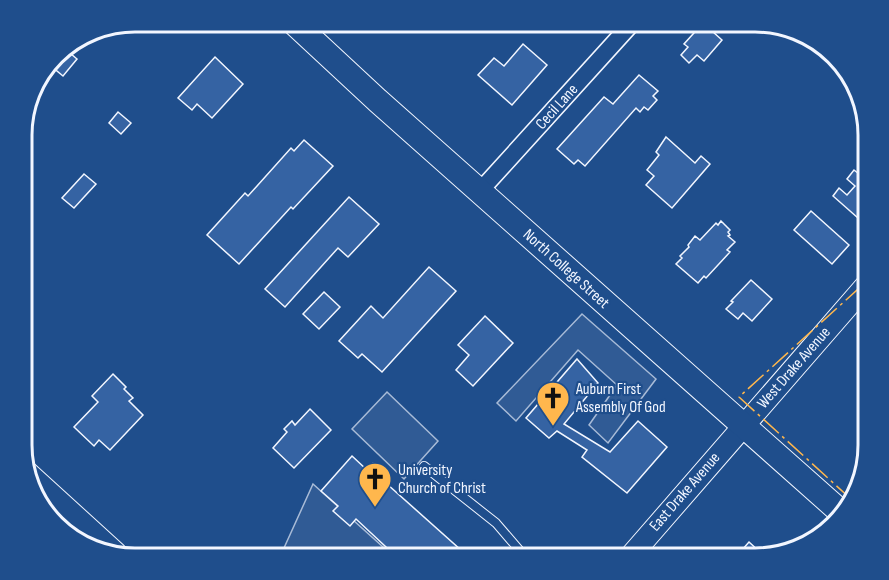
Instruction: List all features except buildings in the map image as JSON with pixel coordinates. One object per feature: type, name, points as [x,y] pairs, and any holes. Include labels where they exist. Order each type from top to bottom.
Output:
[{"type":"main road","name":"North College Street","points":[[304,32],[376,100],[836,508]]},
{"type":"street","name":"Cecil Lane","points":[[479,192],[624,32]]},
{"type":"street","name":"West Drake Avenue","points":[[743,426],[857,296]]},
{"type":"street","name":"East Drake Avenue","points":[[638,548],[743,426]]},
{"type":"street","points":[[39,485],[106,544]]},
{"type":"lane","points":[[424,466],[496,524],[517,548]]},
{"type":"shaded area","points":[[582,314],[656,379],[608,443],[589,425],[617,385],[578,350],[516,421],[497,403]]},
{"type":"shaded area","points":[[387,392],[438,441],[404,479],[352,429]]},
{"type":"shaded area","points":[[313,484],[383,547],[383,548],[284,548]]},
{"type":"power","points":[[845,494],[739,397],[857,290]]},
{"type":"place","name":"Auburn First Assembly Of God","points":[[553,427]]},
{"type":"place","name":"University Church of Christ","points":[[375,508]]}]
